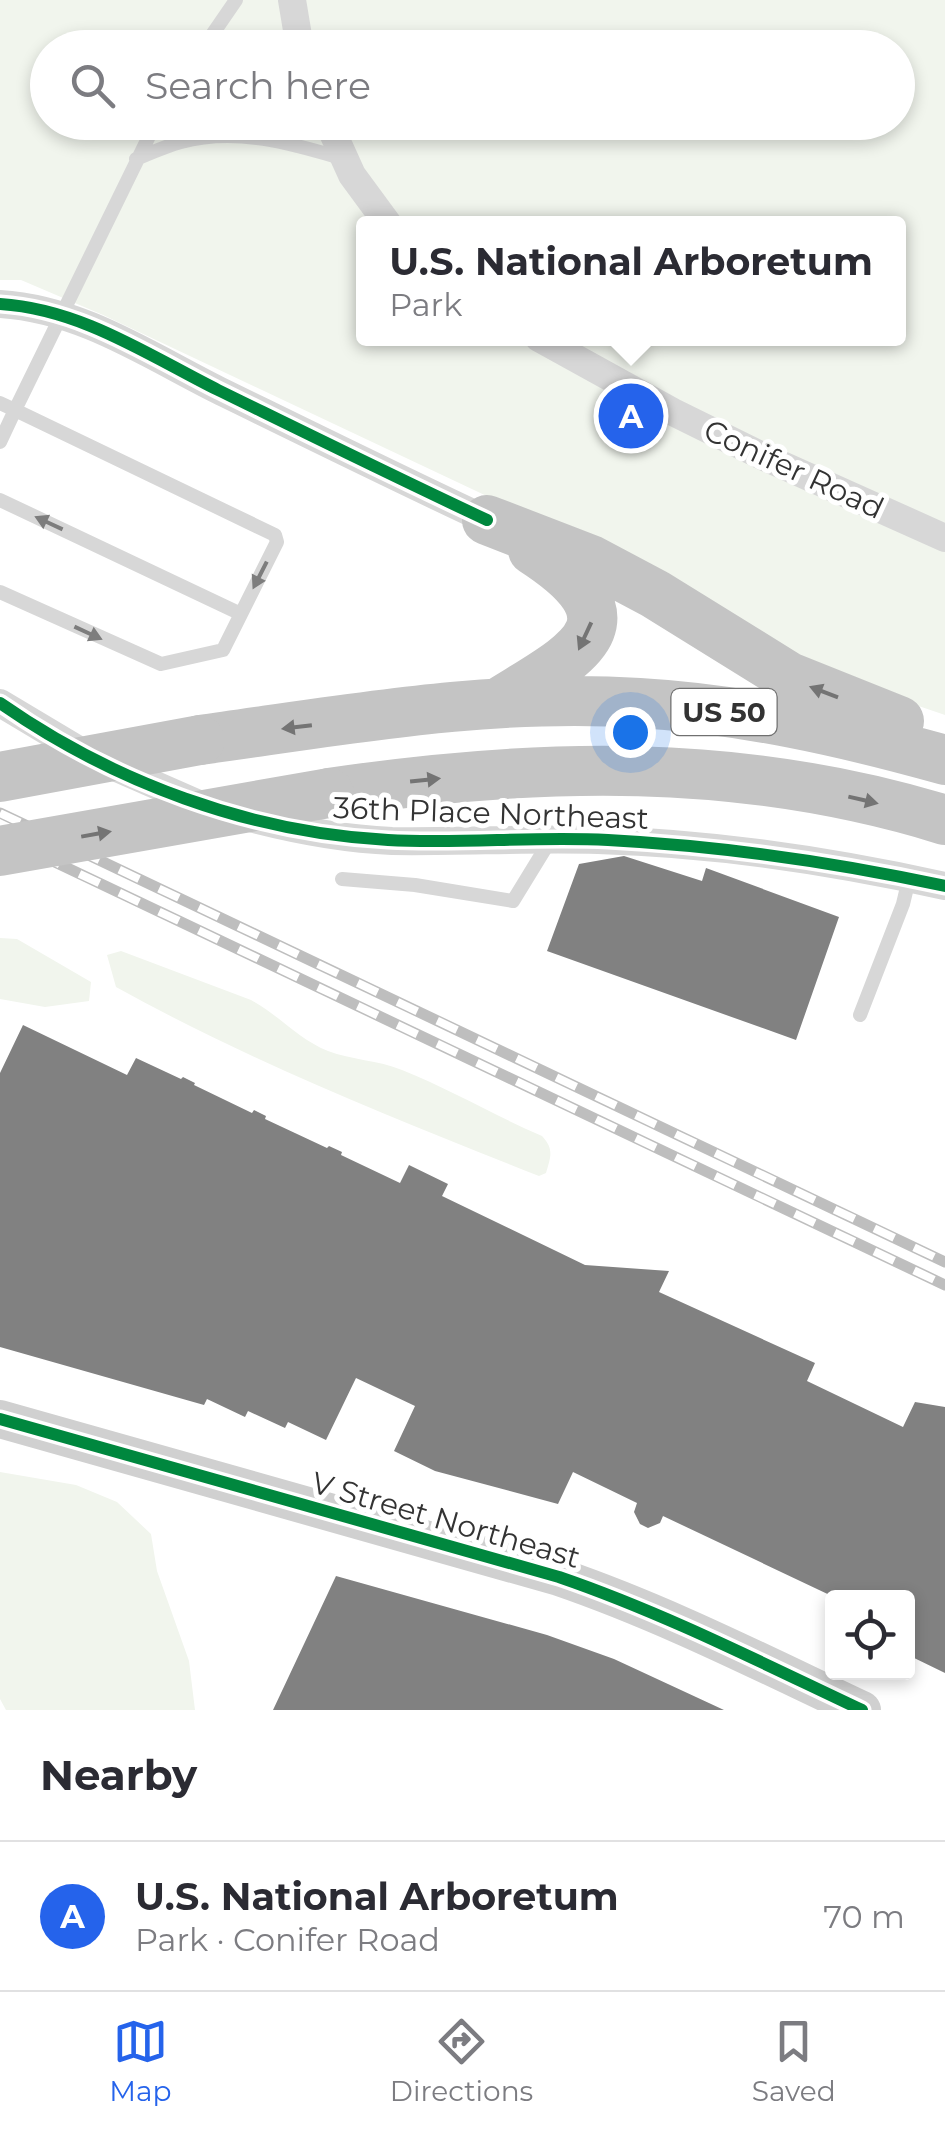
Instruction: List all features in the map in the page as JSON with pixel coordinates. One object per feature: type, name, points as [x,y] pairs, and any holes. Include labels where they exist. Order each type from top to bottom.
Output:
[{"type":"highway","points":[[487,520],[561,571],[588,604],[592,621],[587,640],[578,651],[498,703]]},
{"type":"highway","points":[[487,520],[590,560],[655,594],[790,677],[878,712],[945,746]]},
{"type":"highway","name":"US 50","points":[[0,777],[200,740],[498,703],[639,703],[726,712],[814,727],[945,760]]},
{"type":"highway","name":"US 50","points":[[0,851],[329,794],[528,770],[723,776],[834,792],[945,820]]},
{"type":"street","points":[[292,0],[297,30]]},
{"type":"street","points":[[336,140],[382,216]]},
{"type":"street","points":[[0,304],[62,314],[108,333],[487,520]]},
{"type":"street","name":"Conifer Road","points":[[554,346],[762,456],[945,538]]},
{"type":"street","name":"36th Place Northeast","points":[[0,703],[87,755],[168,793],[283,826],[391,841],[552,839],[727,850],[945,886]]},
{"type":"street","name":"V Street Northeast","points":[[0,1420],[559,1577],[648,1610],[862,1710]]},
{"type":"lane","points":[[215,30],[236,0]]},
{"type":"lane","points":[[0,442],[146,140]]},
{"type":"lane","points":[[136,159],[195,140]]},
{"type":"lane","points":[[284,140],[345,159]]},
{"type":"lane","points":[[0,403],[276,535],[277,542],[223,650],[160,664],[0,592]]},
{"type":"lane","points":[[0,500],[240,614]]},
{"type":"lane","points":[[342,879],[415,885],[513,902],[552,839]]},
{"type":"lane","points":[[860,1015],[904,904],[909,878]]},
{"type":"shaded area","points":[[0,0],[945,0],[945,715],[863,687],[531,517],[21,280],[0,280]]},
{"type":"shaded area","points":[[0,938],[17,939],[91,982],[89,1001],[45,1007],[0,999]]},
{"type":"shaded area","points":[[121,951],[251,1000],[328,1051],[402,1070],[542,1136],[550,1153],[546,1173],[539,1176],[378,1111],[167,1014],[116,987],[107,955]]},
{"type":"shaded area","points":[[0,1472],[76,1485],[117,1502],[151,1534],[157,1571],[189,1661],[195,1710],[6,1710],[0,1699]]},
{"type":"building","points":[[624,856],[702,881],[706,868],[839,917],[796,1040],[547,951],[579,864]]},
{"type":"building","points":[[23,1025],[127,1075],[136,1058],[252,1113],[254,1110],[265,1119],[342,1152],[341,1155],[400,1183],[409,1165],[448,1184],[442,1196],[585,1265],[669,1271],[659,1292],[815,1363],[807,1381],[903,1427],[915,1402],[945,1407],[945,1673],[915,1658],[915,1590],[825,1593],[663,1516],[660,1523],[648,1528],[640,1524],[634,1512],[637,1503],[573,1472],[558,1504],[435,1471],[394,1451],[415,1406],[356,1378],[326,1440],[288,1422],[285,1428],[248,1411],[245,1417],[207,1399],[204,1405],[0,1347],[0,1073]]},
{"type":"building","points":[[336,1576],[547,1635],[614,1659],[724,1710],[273,1710]]},
{"type":"railway","points":[[0,813],[945,1262]]},
{"type":"railway","points":[[0,836],[945,1285]]},
{"type":"cycle path","points":[[0,304],[86,324],[487,520]]},
{"type":"cycle path","points":[[0,703],[89,757],[136,779],[234,814],[285,827],[388,840],[580,839],[693,846],[819,862],[945,886]]},
{"type":"cycle path","points":[[0,1419],[559,1577],[675,1623],[862,1710]]},
{"type":"place","name":"U.S. National Arboretum","points":[[631,416]]}]
